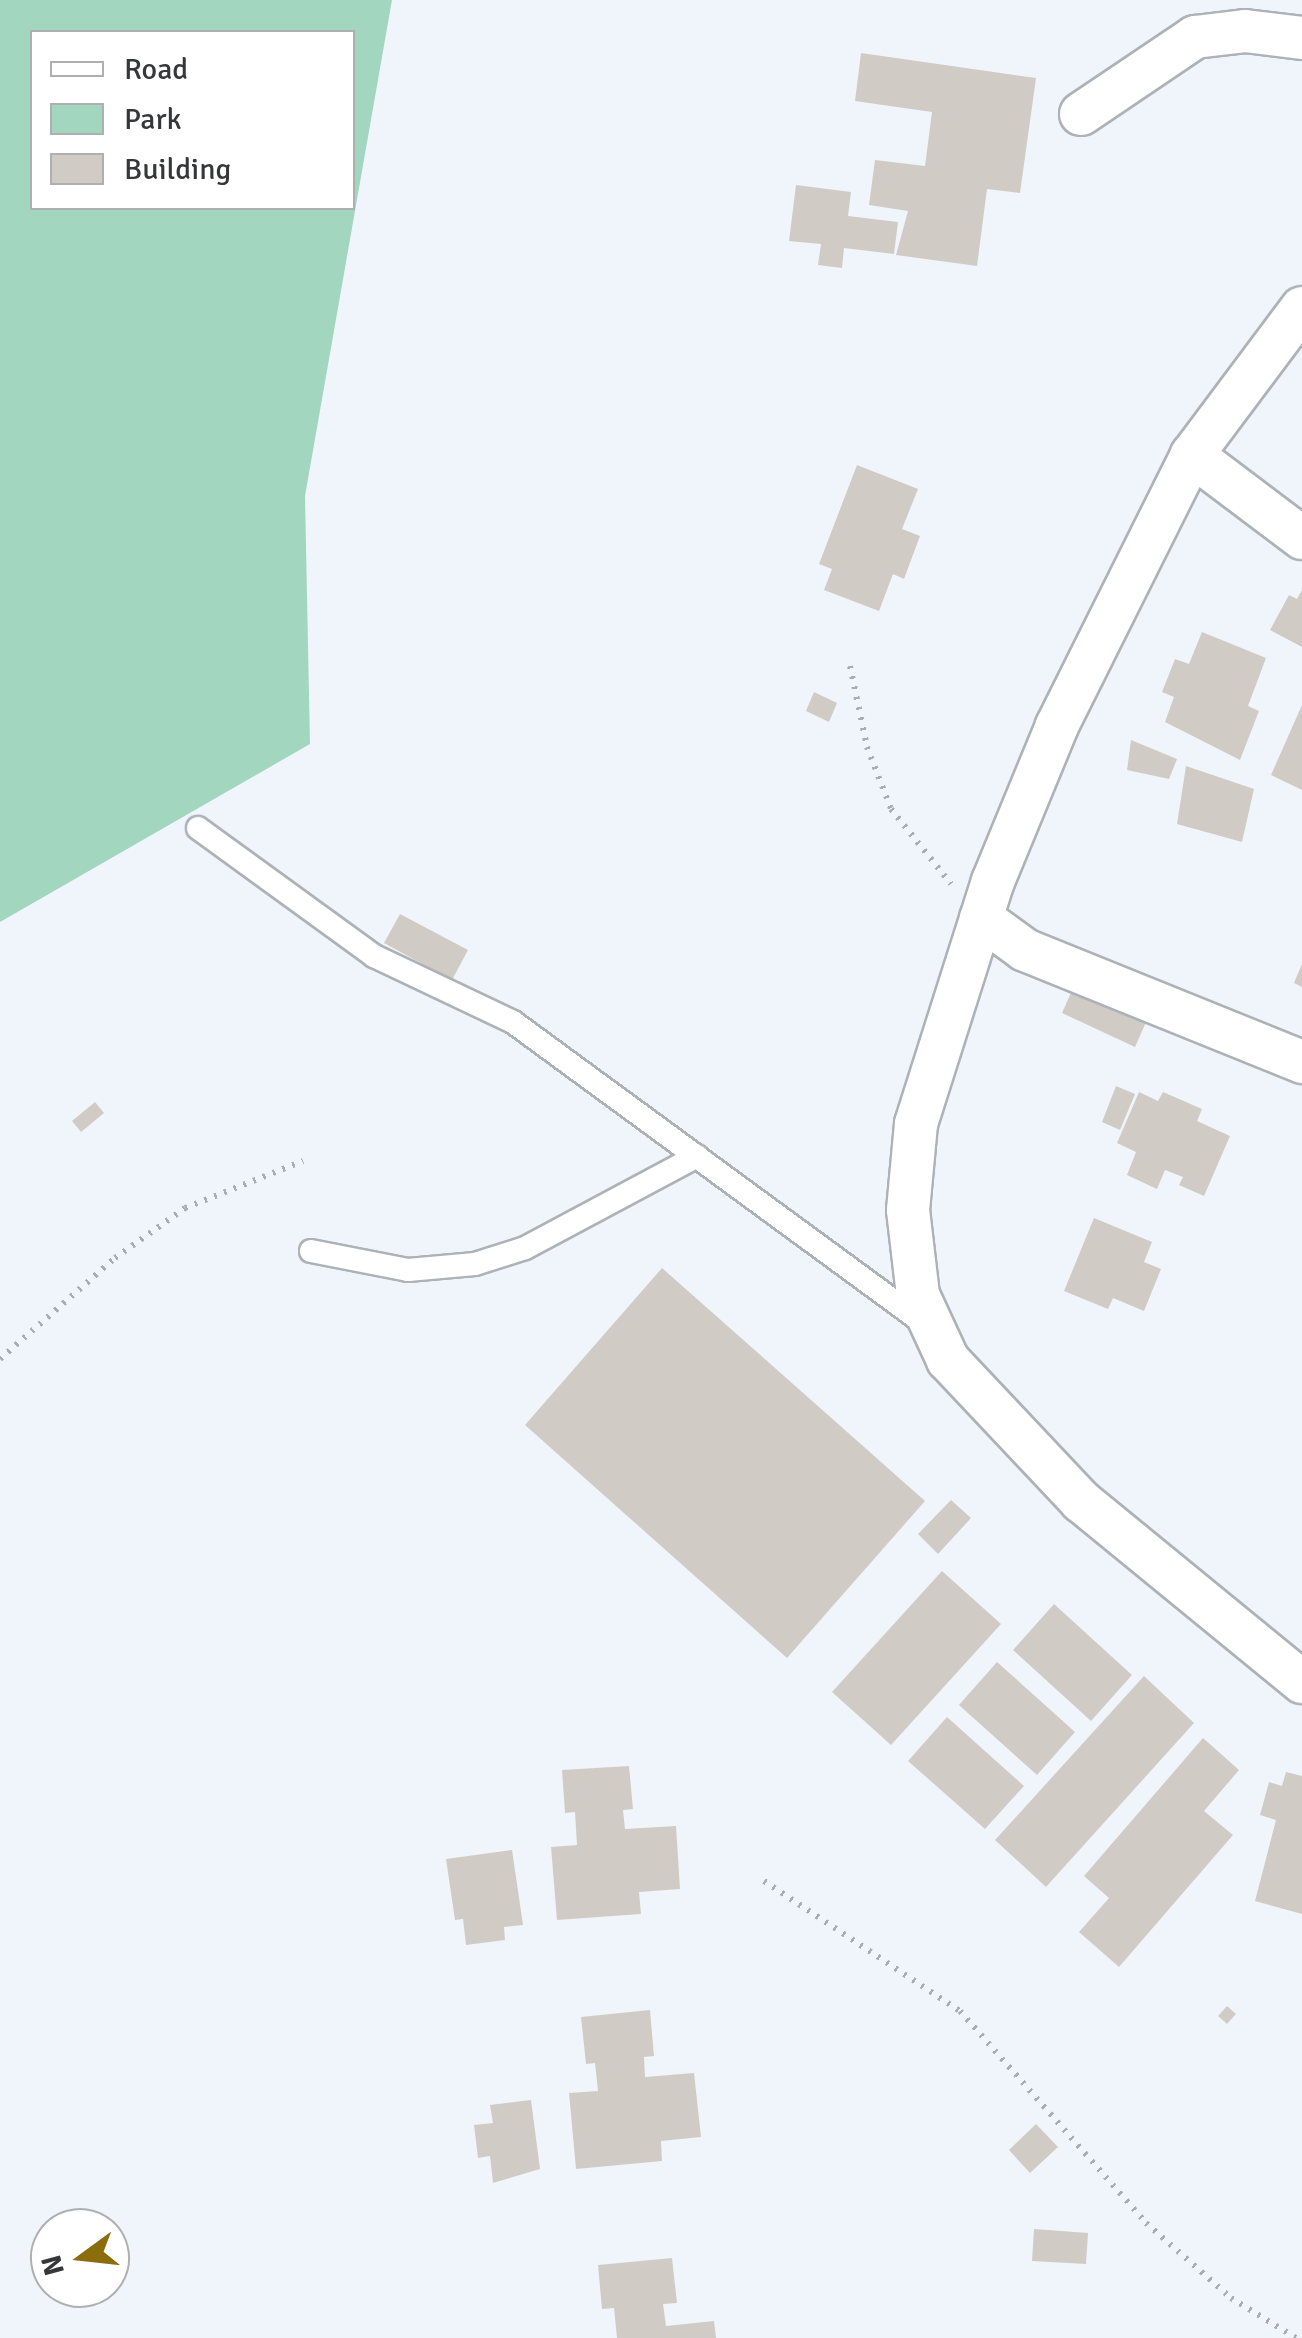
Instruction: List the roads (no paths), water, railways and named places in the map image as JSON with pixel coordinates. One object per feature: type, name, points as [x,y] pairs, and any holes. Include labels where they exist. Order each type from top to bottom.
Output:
[{"type":"street","points":[[1080,114],[1195,36],[1245,32],[1302,38]]},
{"type":"street","points":[[1302,308],[1192,455],[1057,726],[981,918],[916,1124],[909,1254],[928,1326],[948,1360],[1081,1501],[1302,1682]]},
{"type":"street","points":[[1192,455],[1302,538]]},
{"type":"street","points":[[981,918],[1025,950],[1302,1062]]},
{"type":"lane","points":[[198,828],[374,956],[512,1022],[928,1326]]},
{"type":"lane","points":[[311,1251],[408,1270],[475,1264],[526,1248],[696,1156]]}]
